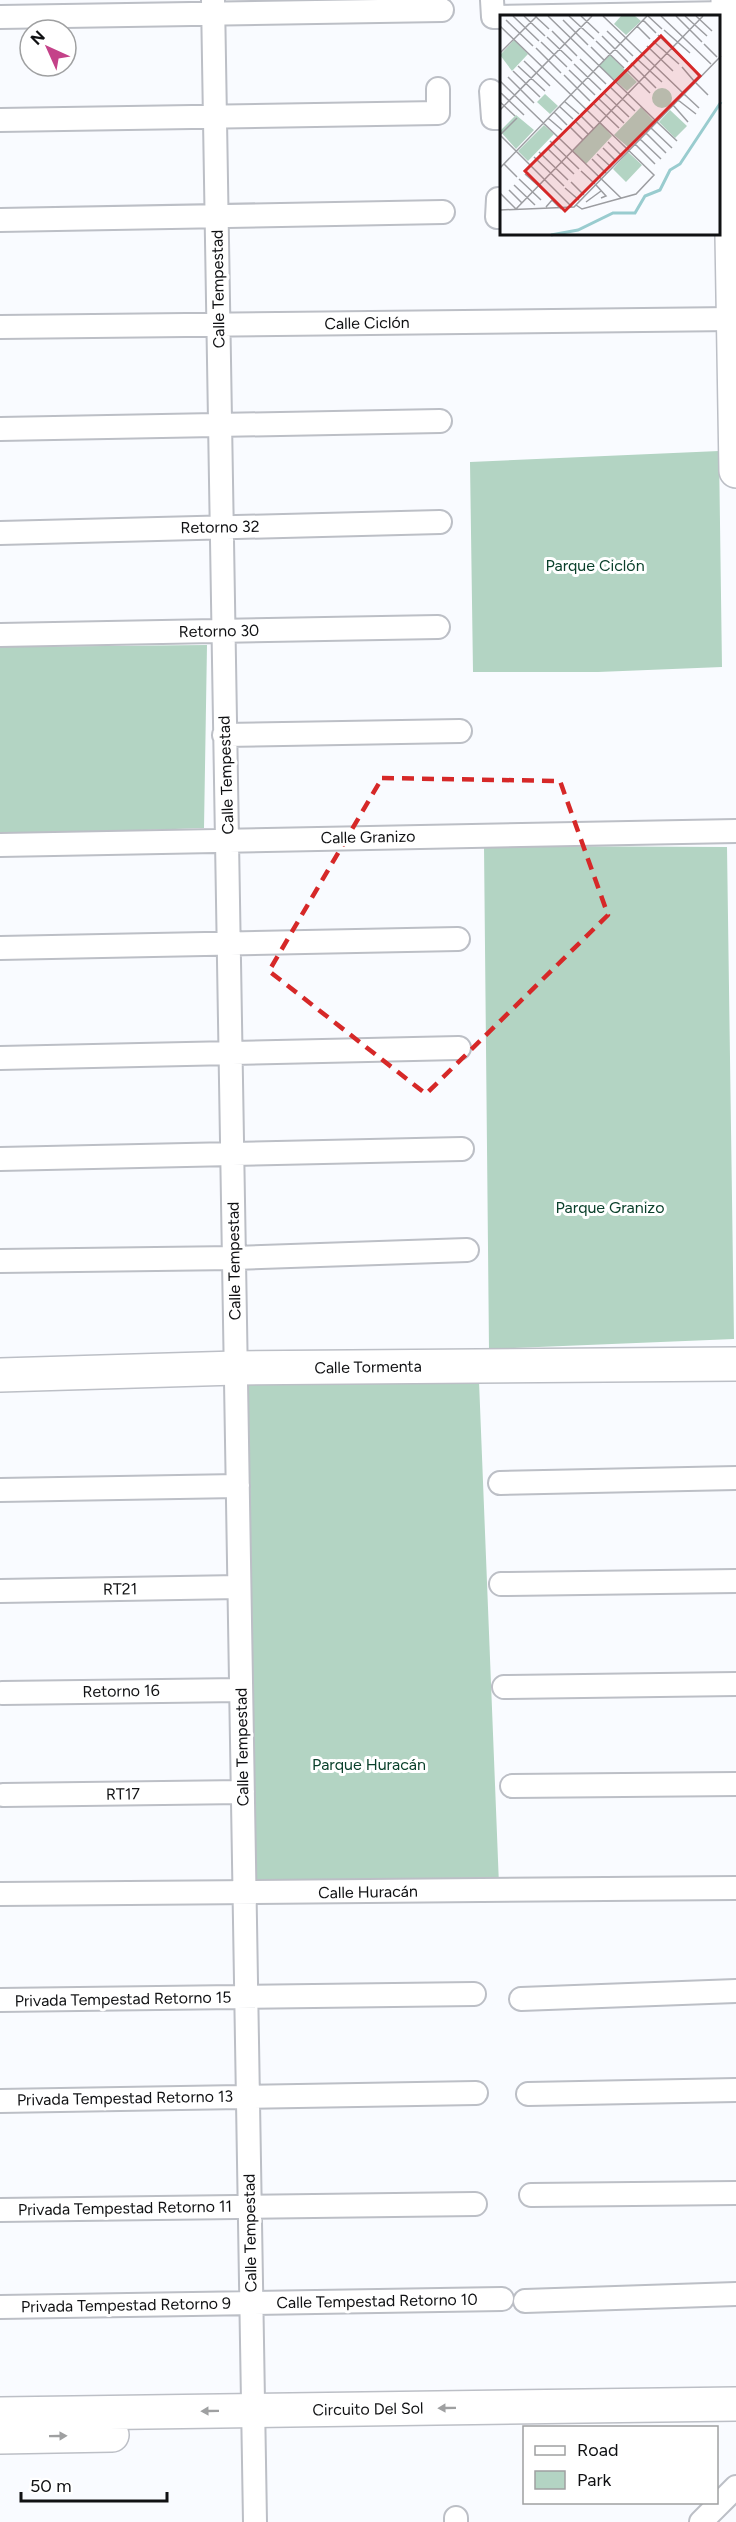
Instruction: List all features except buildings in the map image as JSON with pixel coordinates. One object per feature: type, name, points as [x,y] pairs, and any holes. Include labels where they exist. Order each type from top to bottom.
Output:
[{"type":"street","points":[[492,0],[493,17],[500,17]]},
{"type":"street","points":[[536,15],[728,6],[724,113],[725,215],[733,319],[736,471]]},
{"type":"street","points":[[0,17],[213,7],[442,10]]},
{"type":"street","name":"Calle Tempestad","points":[[213,7],[255,2522]]},
{"type":"street","points":[[0,120],[438,113],[438,89]]},
{"type":"street","points":[[491,91],[493,118],[500,118]]},
{"type":"street","points":[[0,220],[443,212]]},
{"type":"street","name":"Calle Ciclón","points":[[0,327],[733,319]]},
{"type":"street","points":[[0,429],[440,421]]},
{"type":"street","name":"Retorno 32","points":[[0,533],[440,522]]},
{"type":"street","name":"Retorno 30","points":[[0,635],[438,627]]},
{"type":"street","points":[[224,735],[460,731]]},
{"type":"street","name":"Calle Granizo","points":[[0,846],[228,839],[736,831]]},
{"type":"street","points":[[0,948],[458,939]]},
{"type":"street","points":[[0,1058],[231,1055],[459,1048]]},
{"type":"street","points":[[0,1159],[462,1149]]},
{"type":"street","points":[[0,1261],[234,1258],[467,1250]]},
{"type":"street","name":"Calle Tormenta","points":[[0,1375],[236,1368],[736,1364]]},
{"type":"street","points":[[500,1483],[736,1478]]},
{"type":"street","points":[[0,1490],[238,1486]]},
{"type":"street","points":[[501,1584],[736,1581]]},
{"type":"street","name":"RT21","points":[[0,1591],[239,1587]]},
{"type":"street","points":[[504,1687],[736,1683]]},
{"type":"street","name":"Retorno 16","points":[[2,1693],[241,1690]]},
{"type":"street","points":[[512,1786],[736,1784]]},
{"type":"street","name":"RT17","points":[[3,1795],[243,1792]]},
{"type":"street","name":"Calle Huracán","points":[[0,1894],[245,1894],[736,1888]]},
{"type":"street","points":[[520,1999],[736,1991]]},
{"type":"street","name":"Privada Tempestad Retorno 15","points":[[0,2000],[474,1994]]},
{"type":"street","points":[[528,2094],[736,2090]]},
{"type":"street","name":"Privada Tempestad Retorno 13","points":[[0,2101],[249,2095],[476,2093]]},
{"type":"street","points":[[531,2195],[736,2193]]},
{"type":"street","name":"Privada Tempestad Retorno 11","points":[[0,2210],[475,2204]]},
{"type":"street","points":[[525,2301],[736,2294]]},
{"type":"street","name":"Calle Tempestad Retorno 10","points":[[252,2303],[502,2299]]},
{"type":"street","name":"Privada Tempestad Retorno 9","points":[[0,2307],[252,2303]]},
{"type":"street","name":"Circuito Del Sol","points":[[0,2437],[253,2422],[736,2404]]},
{"type":"street","name":"Circuito Del Sol","points":[[0,2414],[523,2428]]},
{"type":"street","points":[[582,2426],[736,2423]]},
{"type":"street","points":[[701,2522],[736,2487]]},
{"type":"highlighted area","points":[[382,778],[560,781],[608,915],[426,1094],[269,971]]},
{"type":"green space","name":"Parque Ciclón","points":[[719,451],[722,667],[598,672],[473,672],[470,462]]},
{"type":"green space","points":[[207,645],[204,828],[0,835],[0,647]]},
{"type":"green space","name":"Parque Granizo","points":[[484,846],[727,847],[734,1339],[489,1349]]},
{"type":"green space","name":"Parque Huracán","points":[[236,1368],[479,1381],[499,1885],[245,1894]]}]
